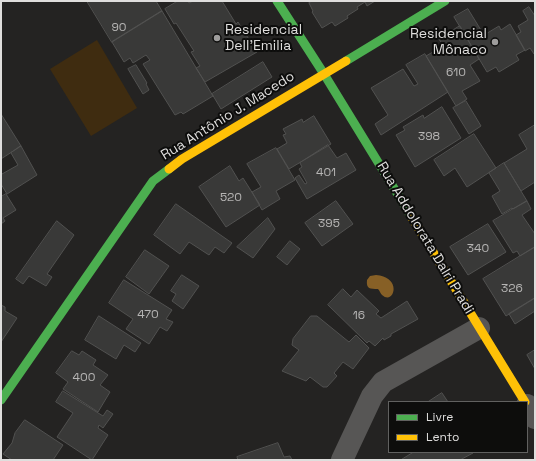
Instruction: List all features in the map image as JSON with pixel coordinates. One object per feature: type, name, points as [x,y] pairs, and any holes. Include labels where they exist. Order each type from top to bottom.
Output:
[{"type":"street","name":"Rua Addolorata Dalri Pradi","points":[[277,1],[324,74],[524,401]]},
{"type":"street","name":"Rua Antônio J. Macedo","points":[[1,400],[153,182],[182,159],[445,1]]},
{"type":"street","points":[[342,460],[372,396],[383,382],[479,328]]},
{"type":"street","points":[[528,407],[535,418]]},
{"type":"shaded area","points":[[97,40],[137,108],[91,136],[50,69]]},
{"type":"shaded area","points":[[376,275],[385,277],[393,285],[394,290],[390,297],[382,295],[378,289],[371,289],[368,287],[367,280],[370,276]]},
{"type":"building","points":[[87,1],[156,1],[162,11],[112,42]]},
{"type":"building","name":"Residencial Dell'Emilia","points":[[178,1],[188,1],[189,3],[193,1],[222,1],[236,24],[238,22],[257,52],[205,82],[196,68],[200,66],[191,52],[194,51],[165,9]]},
{"type":"building","points":[[313,1],[375,1],[367,6],[365,2],[357,7],[358,9],[347,16],[348,18],[335,26],[332,22],[322,28],[312,12],[313,11],[309,3]]},
{"type":"building","points":[[529,7],[535,16],[534,54],[530,48],[525,51],[516,35],[521,32],[518,26],[528,20],[523,11]]},
{"type":"building","name":"Residencial Mônaco","points":[[468,9],[484,35],[499,26],[501,30],[510,24],[525,50],[516,55],[519,60],[499,72],[496,67],[487,72],[454,17]]},
{"type":"building","points":[[162,11],[213,96],[183,114],[181,112],[175,115],[143,64],[150,60],[146,55],[133,63],[130,58],[124,62],[112,42]]},
{"type":"building","points":[[460,26],[479,59],[470,65],[480,81],[462,91],[467,99],[456,106],[426,56],[443,46],[439,39]]},
{"type":"building","points":[[425,54],[448,92],[381,135],[375,124],[388,115],[371,88],[403,69],[414,86],[418,84],[406,65]]},
{"type":"building","points":[[263,62],[272,77],[221,109],[212,94]]},
{"type":"building","points":[[136,65],[147,83],[146,84],[149,90],[143,94],[128,69]]},
{"type":"building","points":[[466,101],[481,126],[469,134],[453,108]]},
{"type":"building","points":[[442,107],[461,138],[415,167],[396,135],[405,130],[403,127],[423,115],[424,118]]},
{"type":"building","points":[[1,114],[21,146],[1,159]]},
{"type":"building","points":[[314,116],[331,144],[289,169],[277,149],[287,143],[283,135],[286,134],[283,129],[302,119],[303,122]]},
{"type":"building","points":[[535,125],[535,182],[521,191],[504,163],[527,149],[519,135]]},
{"type":"building","points":[[474,134],[496,168],[467,187],[455,168],[444,176],[434,160]]},
{"type":"building","points":[[328,145],[337,158],[346,153],[356,170],[307,199],[295,178],[299,175],[305,184],[307,183],[299,169],[302,167],[300,163]]},
{"type":"building","points":[[21,146],[37,175],[7,194],[1,184],[1,172],[2,174],[18,165],[11,153]]},
{"type":"building","points":[[276,148],[295,180],[276,191],[280,199],[262,210],[252,192],[261,187],[247,164]]},
{"type":"building","points":[[504,163],[527,201],[502,214],[492,196],[500,191],[489,173]]},
{"type":"building","points":[[230,166],[239,181],[243,178],[260,205],[226,227],[199,187]]},
{"type":"building","points":[[6,194],[16,210],[3,218],[5,221],[1,224],[1,197]]},
{"type":"building","points":[[336,201],[353,224],[322,246],[305,223]]},
{"type":"building","points":[[527,201],[531,209],[522,215],[535,234],[535,247],[520,256],[517,251],[513,253],[493,221]]},
{"type":"building","points":[[176,204],[232,243],[224,253],[215,247],[209,255],[189,242],[180,254],[154,235]]},
{"type":"building","points":[[268,218],[275,229],[253,258],[237,247]]},
{"type":"building","points":[[57,221],[74,235],[47,274],[52,277],[46,286],[29,276],[23,284],[16,279]]},
{"type":"building","points":[[488,224],[506,252],[468,275],[450,247]]},
{"type":"building","points":[[290,241],[300,249],[287,265],[277,257]]},
{"type":"building","points":[[535,247],[535,298],[506,316],[483,279]]},
{"type":"building","points":[[145,250],[169,266],[149,294],[126,277]]},
{"type":"building","points":[[182,275],[199,286],[183,309],[172,301],[176,294],[171,291]]},
{"type":"building","points":[[124,280],[172,310],[166,319],[173,322],[167,331],[160,327],[149,344],[126,329],[133,319],[109,303]]},
{"type":"building","points":[[343,289],[351,297],[357,290],[379,311],[376,314],[381,318],[407,301],[418,319],[391,334],[391,336],[384,340],[383,338],[375,346],[369,341],[367,343],[328,305]]},
{"type":"building","points":[[535,298],[535,311],[515,324],[509,314]]},
{"type":"building","points":[[1,305],[5,307],[5,311],[17,318],[1,342]]},
{"type":"building","points":[[99,316],[141,343],[135,352],[124,345],[116,359],[85,340]]},
{"type":"building","points":[[311,316],[317,316],[349,342],[356,335],[369,348],[353,369],[343,362],[334,373],[337,376],[327,387],[323,387],[310,377],[306,381],[282,371],[299,350],[292,345],[293,339]]},
{"type":"building","points":[[535,350],[535,369],[527,355]]},
{"type":"building","points":[[72,351],[79,355],[82,351],[96,360],[93,365],[108,375],[100,385],[110,392],[98,412],[63,389],[68,382],[56,373]]},
{"type":"building","points":[[63,391],[103,416],[107,410],[113,414],[103,428],[99,425],[98,428],[108,435],[92,460],[57,437],[73,413],[56,402]]},
{"type":"building","points":[[442,393],[447,401],[430,401]]},
{"type":"building","points":[[25,420],[63,445],[53,460],[12,460],[3,454],[12,443],[15,433]]},
{"type":"building","points":[[278,443],[284,457],[290,456],[292,460],[238,460],[237,457]]},
{"type":"building","points":[[412,453],[473,453],[460,460],[401,460]]},
{"type":"traffic: fast","points":[[277,1],[324,74],[411,216]]},
{"type":"traffic: fast","points":[[346,61],[445,1]]},
{"type":"traffic: fast","points":[[1,400],[153,181],[169,169]]},
{"type":"traffic: slow","points":[[169,169],[182,159],[346,61]]},
{"type":"traffic: slow","points":[[411,216],[524,401]]},
{"type":"place","name":"Residencial Dell'Emilia","points":[[217,38]]},
{"type":"place","name":"Residencial Mônaco","points":[[495,42]]}]
